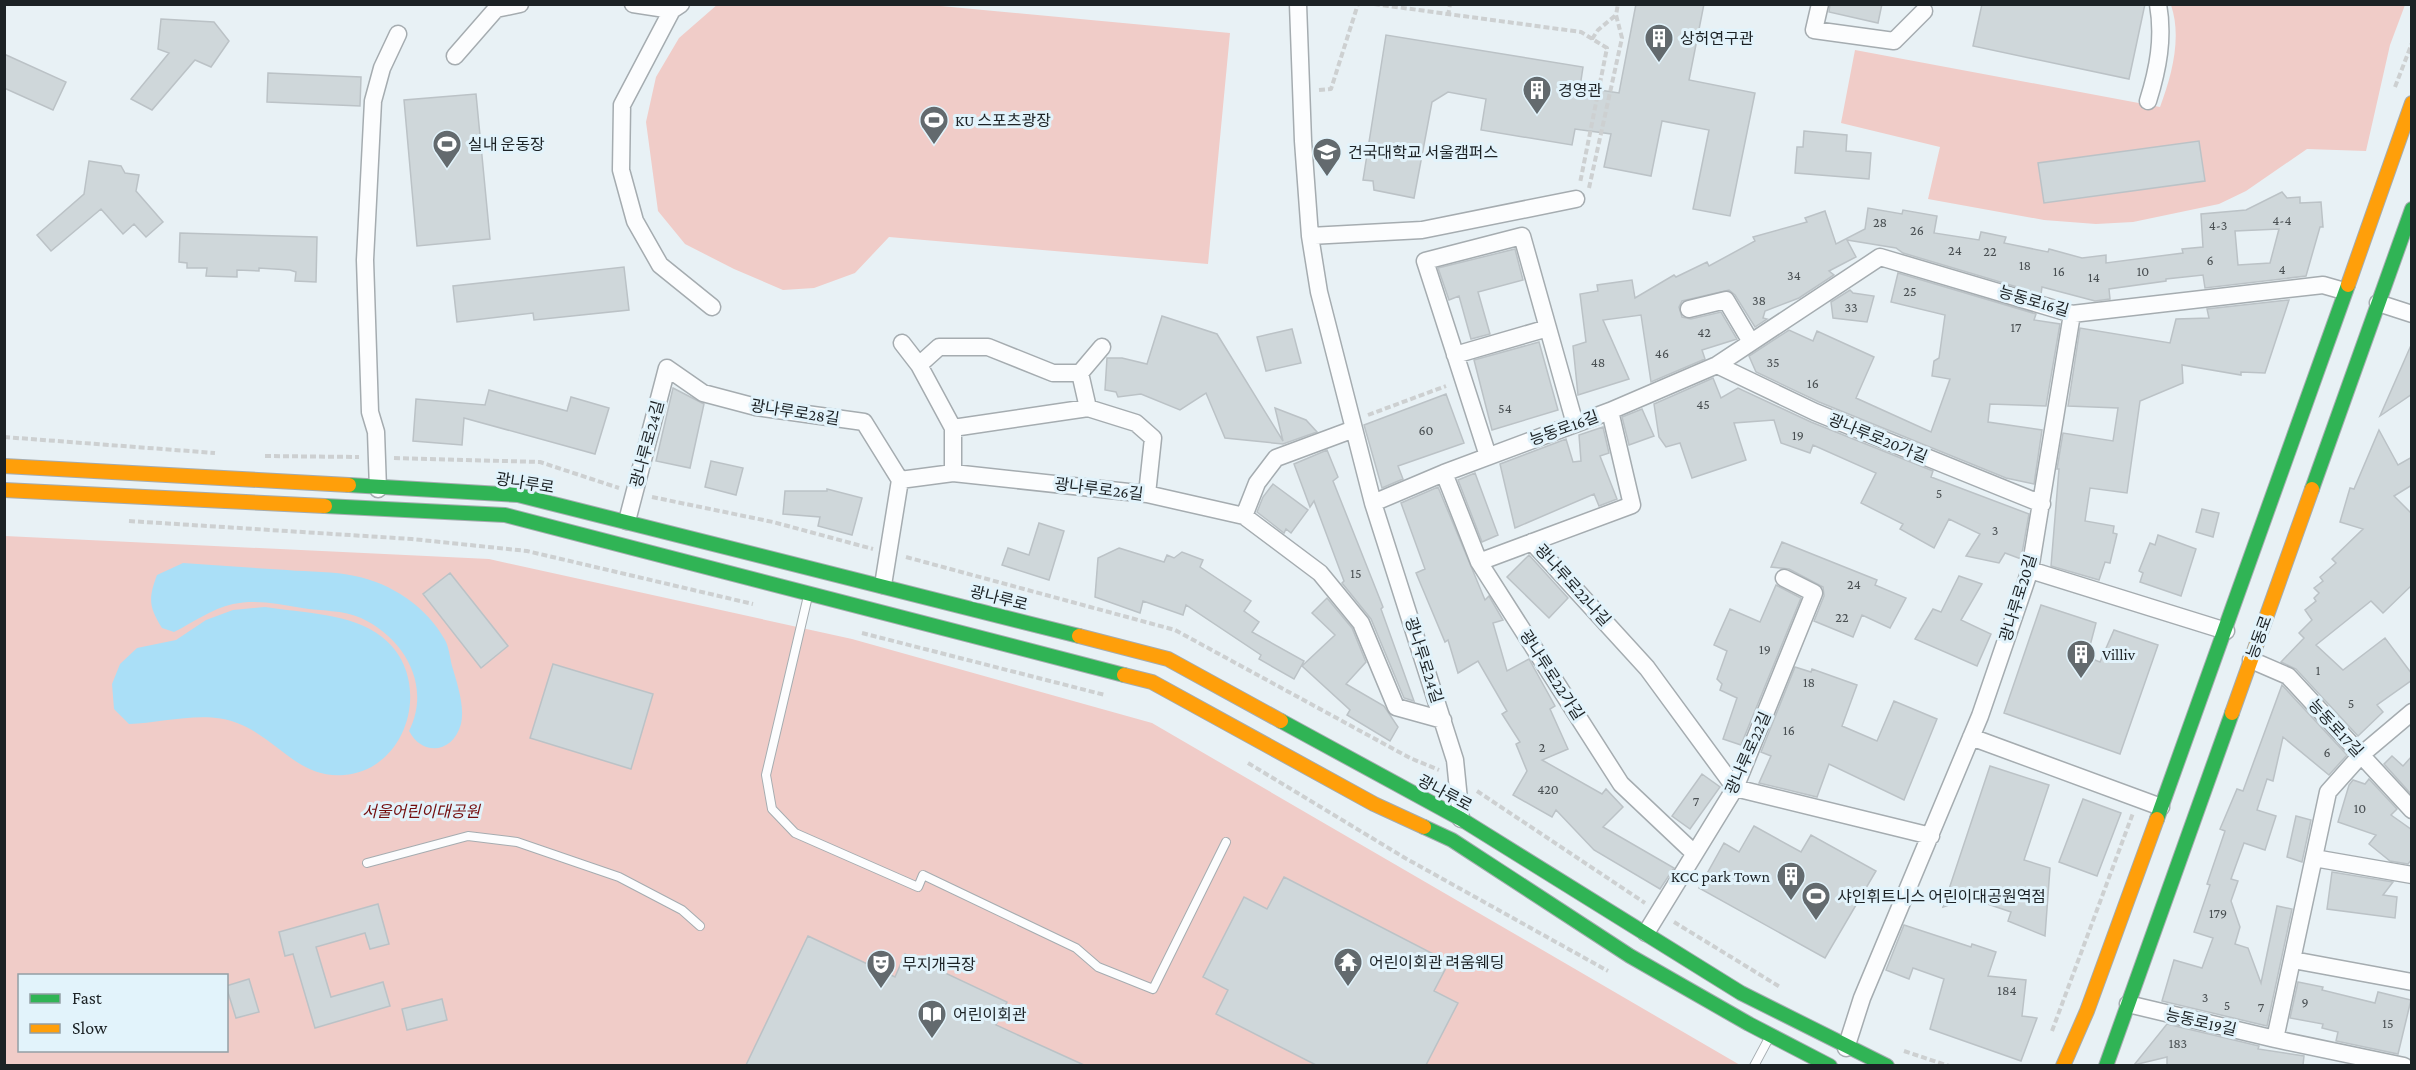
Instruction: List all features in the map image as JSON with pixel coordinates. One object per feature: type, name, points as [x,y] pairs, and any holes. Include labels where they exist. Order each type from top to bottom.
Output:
[{"type":"main road","name":"능동로","points":[[2106,1065],[2251,660],[2361,297],[2412,103]]},
{"type":"main road","name":"능동로","points":[[2063,1065],[2087,1011],[2226,631],[2361,297],[2412,209]]},
{"type":"main road","name":"광나루로","points":[[4,466],[378,489],[518,495],[883,585],[1168,659],[1461,819],[1741,993],[1846,1048],[1887,1065]]},
{"type":"main road","points":[[378,489],[379,509]]},
{"type":"main road","points":[[4,490],[505,515],[1152,681],[1374,804],[1452,840],[1630,956],[1770,1035],[1830,1065]]},
{"type":"main road","points":[[1452,840],[1461,819]]},
{"type":"street","points":[[455,56],[496,9],[520,4]]},
{"type":"street","points":[[633,4],[677,7],[622,105],[621,170],[635,221],[660,265],[712,307]]},
{"type":"street","name":"광나루로24길","points":[[1298,4],[1310,236],[1319,292],[1373,503],[1455,760],[1461,819]]},
{"type":"street","points":[[1820,4],[1814,30],[1894,41],[1924,11]]},
{"type":"street","points":[[2148,101],[2160,54],[2161,20],[2158,4]]},
{"type":"street","points":[[378,489],[376,432],[370,412],[366,249],[373,101],[382,68],[398,34]]},
{"type":"street","points":[[1310,236],[1422,230],[1582,196]]},
{"type":"street","points":[[1488,456],[1425,261],[1522,236],[1575,424]]},
{"type":"street","name":"능동로16길","points":[[1373,503],[1444,473],[1610,411],[1717,365],[1880,256],[2072,314],[2324,285],[2412,314]]},
{"type":"street","points":[[1689,309],[1726,300],[1751,342]]},
{"type":"street","name":"광나루로20길","points":[[1846,1048],[1862,998],[1971,737],[2030,570],[2072,314]]},
{"type":"street","points":[[1455,355],[1548,328]]},
{"type":"street","points":[[902,344],[919,365],[953,428],[953,473]]},
{"type":"street","points":[[919,365],[939,347],[988,347],[1053,373],[1080,373],[1102,347]]},
{"type":"street","name":"광나루로20가길","points":[[1717,365],[1815,412],[2042,504]]},
{"type":"street","name":"광나루로24길","points":[[627,521],[667,368]]},
{"type":"street","name":"광나루로28길","points":[[667,368],[703,393],[756,407],[864,422],[900,480]]},
{"type":"street","points":[[1080,373],[1088,408]]},
{"type":"street","points":[[953,428],[1088,408],[1136,423],[1153,438],[1148,494]]},
{"type":"street","name":"광나루로22나길","points":[[1610,411],[1632,505],[1532,542],[1647,668],[1735,788]]},
{"type":"street","points":[[1353,425],[1276,458],[1257,483],[1244,516],[1320,573],[1361,623],[1396,707],[1443,720]]},
{"type":"street","name":"광나루로26길","points":[[900,480],[953,473],[1148,494],[1244,516]]},
{"type":"street","name":"광나루로22가길","points":[[1444,473],[1479,562],[1621,784],[1694,853]]},
{"type":"street","points":[[883,585],[900,480]]},
{"type":"street","points":[[1479,562],[1532,542]]},
{"type":"street","name":"능동로","points":[[2030,570],[2226,631]]},
{"type":"street","name":"광나루로22길","points":[[1646,933],[1735,788],[1814,593],[1784,579]]},
{"type":"street","name":"능동로17길","points":[[2251,660],[2288,676],[2412,810]]},
{"type":"street","points":[[2275,1039],[2328,792],[2361,755],[2412,712]]},
{"type":"street","points":[[1971,737],[2162,807]]},
{"type":"street","points":[[1735,788],[1931,837]]},
{"type":"street","points":[[2314,858],[2412,875]]},
{"type":"street","points":[[2293,960],[2412,982]]},
{"type":"street","name":"능동로19길","points":[[2128,1004],[2275,1039],[2404,1065]]},
{"type":"lane","points":[[815,569],[766,775],[772,809],[795,833],[918,887],[922,875],[1076,948],[1098,967],[1153,989],[1226,842]]},
{"type":"lane","points":[[367,863],[468,836],[517,842],[620,877],[682,910],[700,926]]},
{"type":"lane","points":[[1754,1065],[1770,1035]]},
{"type":"path","points":[[1301,91],[1331,90],[1358,4]]},
{"type":"path","points":[[1374,4],[1400,6],[1448,16],[1581,32],[1607,48],[1582,196]]},
{"type":"path","points":[[1448,16],[1450,4]]},
{"type":"path","points":[[1582,196],[1622,38],[1616,15],[1618,4]]},
{"type":"path","points":[[1592,39],[1616,15]]},
{"type":"path","points":[[1353,425],[1463,379]]},
{"type":"path","points":[[123,520],[412,539],[527,550],[761,606]]},
{"type":"path","points":[[860,632],[1116,698]]},
{"type":"path","points":[[1238,757],[1406,858],[1616,975]]},
{"type":"green space","name":"KU 스포츠광장","points":[[718,4],[930,5],[1230,33],[1208,264],[889,237],[855,273],[814,288],[783,290],[734,269],[685,244],[658,211],[646,122],[656,77],[679,38]]},
{"type":"green space","points":[[2171,5],[2405,5],[2390,45],[2366,151],[2307,149],[2246,191],[2219,204],[2133,222],[2096,224],[2044,220],[1928,199],[1940,147],[1841,123],[1855,50],[2160,107],[2176,43]]},
{"type":"green space","name":"서울어린이대공원","points":[[5,536],[489,559],[852,639],[1152,723],[1740,1065],[5,1066]]},
{"type":"water","points":[[183,563],[339,573],[382,584],[407,598],[428,617],[446,643],[461,702],[462,717],[457,734],[445,746],[437,748],[429,748],[415,739],[409,731],[415,714],[417,697],[410,665],[390,638],[354,615],[250,602],[217,609],[174,632],[162,628],[151,603],[154,583],[157,575]]},
{"type":"water","points":[[265,607],[326,615],[356,623],[382,637],[398,654],[407,675],[410,697],[407,719],[399,740],[385,757],[367,769],[344,775],[328,775],[300,764],[251,730],[225,719],[198,717],[129,724],[114,709],[112,684],[120,664],[137,648],[176,640],[206,620],[233,610]]},
{"type":"building","points":[[1636,4],[1704,4],[1689,80],[1755,93],[1730,216],[1693,209],[1709,130],[1662,121],[1651,176],[1604,167],[1611,134],[1575,129],[1572,145],[1481,130],[1486,99],[1448,92],[1432,102],[1414,198],[1374,190],[1373,181],[1363,180],[1386,35],[1583,67],[1580,87],[1619,93]]},
{"type":"building","points":[[1830,4],[1882,4],[1878,23],[1829,12]]},
{"type":"building","points":[[1982,4],[2145,4],[2129,79],[1973,46]]},
{"type":"building","points":[[161,19],[214,22],[229,41],[211,67],[195,60],[152,110],[131,99],[169,53],[158,49]]},
{"type":"building","points":[[4,54],[66,82],[53,110],[4,88]]},
{"type":"building","points":[[268,73],[361,77],[360,106],[267,102]]},
{"type":"building","name":"실내 운동장","points":[[476,94],[490,239],[417,246],[404,100]]},
{"type":"building","points":[[1804,131],[1847,135],[1846,151],[1871,153],[1869,179],[1795,173],[1797,147],[1803,147]]},
{"type":"building","points":[[2199,141],[2205,181],[2044,203],[2038,163]]},
{"type":"building","points":[[89,161],[121,166],[125,173],[139,175],[136,191],[163,222],[146,237],[134,224],[123,234],[101,209],[51,251],[37,235],[84,194]]},
{"type":"building","points":[[2282,192],[2287,198],[2300,197],[2300,203],[2321,202],[2323,227],[2320,227],[2306,276],[2205,288],[2203,275],[2166,279],[2166,281],[2109,289],[2110,299],[2095,301],[2042,287],[2041,294],[1903,253],[1896,248],[1847,240],[1856,257],[1829,271],[1834,275],[1799,298],[1765,311],[1763,318],[1767,319],[1755,327],[1735,295],[1729,290],[1682,301],[1679,307],[1682,317],[1691,319],[1721,312],[1737,339],[1702,350],[1705,359],[1651,382],[1641,315],[1603,320],[1629,379],[1578,395],[1573,346],[1586,342],[1580,294],[1598,291],[1597,285],[1632,280],[1635,298],[1674,275],[1676,277],[1707,262],[1709,266],[1755,241],[1753,237],[1807,222],[1805,218],[1825,211],[1836,244],[1865,229],[1868,208],[1902,214],[1903,210],[1937,216],[1934,233],[1979,240],[1981,232],[2006,237],[2004,243],[2048,252],[2049,249],[2082,258],[2106,255],[2106,263],[2183,253],[2182,249],[2203,247],[2201,214],[2246,210]],"holes":[[[2279,229],[2270,263],[2238,265],[2235,231]]]},
{"type":"building","points":[[180,233],[317,237],[316,282],[295,281],[296,272],[290,270],[259,268],[259,271],[237,270],[237,277],[206,276],[207,268],[187,268],[187,263],[179,262]]},
{"type":"building","points":[[1515,249],[1523,280],[1478,292],[1490,334],[1471,339],[1459,296],[1449,300],[1438,268]]},
{"type":"building","points":[[624,267],[629,310],[534,320],[533,313],[457,322],[453,286]]},
{"type":"building","points":[[1898,273],[2036,314],[2034,320],[2060,324],[2046,406],[1990,404],[1988,422],[2042,430],[2034,484],[2006,478],[1819,402],[1756,372],[1749,356],[1789,330],[1813,341],[1817,331],[1874,357],[1856,398],[1931,432],[1950,379],[1932,376],[1934,361],[1939,358],[1945,315],[1891,302]]},
{"type":"building","points":[[1850,290],[1853,293],[1874,296],[1867,322],[1833,318],[1831,302]]},
{"type":"building","points":[[2289,300],[2265,373],[2241,372],[2241,375],[2182,365],[2183,383],[2140,401],[2127,493],[2090,488],[2085,521],[2114,526],[2113,533],[2117,534],[2110,563],[2105,562],[2099,580],[2051,566],[2059,469],[2057,469],[2063,433],[2113,441],[2118,408],[2068,406],[2080,328],[2170,343],[2176,319],[2209,318],[2207,309]]},
{"type":"building","points":[[1162,316],[1217,334],[1283,441],[1275,408],[1306,420],[1317,432],[1283,444],[1225,438],[1206,393],[1180,410],[1141,394],[1118,397],[1116,392],[1105,390],[1107,358],[1122,358],[1147,364]]},
{"type":"building","points":[[1292,329],[1301,363],[1266,371],[1257,337]]},
{"type":"building","points":[[1539,342],[1558,410],[1492,430],[1474,360]]},
{"type":"building","points":[[2412,343],[2412,394],[2380,416]]},
{"type":"building","points":[[1713,378],[1721,398],[1738,388],[1811,422],[1933,471],[1931,477],[2029,514],[2021,559],[2005,553],[1999,563],[1966,556],[1980,534],[1949,519],[1934,548],[1900,529],[1903,524],[1861,503],[1876,473],[1813,445],[1810,453],[1781,443],[1774,420],[1734,423],[1746,460],[1692,478],[1680,443],[1666,447],[1659,437],[1654,404]]},
{"type":"building","points":[[673,388],[704,404],[690,468],[656,461]]},
{"type":"building","points":[[489,390],[567,411],[571,397],[609,408],[595,454],[464,418],[462,445],[413,441],[416,399],[485,405]]},
{"type":"building","points":[[1446,394],[1464,443],[1398,466],[1403,479],[1382,488],[1364,425]]},
{"type":"building","points":[[1642,409],[1654,436],[1629,445],[1622,417]]},
{"type":"building","points":[[1603,427],[1609,453],[1600,456],[1617,499],[1599,506],[1594,494],[1515,528],[1500,464],[1566,439],[1573,462],[1581,461],[1579,435]]},
{"type":"building","points":[[2379,430],[2398,465],[2412,457],[2412,485],[2394,496],[2412,514],[2412,585],[2383,613],[2371,601],[2316,645],[2343,670],[2385,638],[2412,674],[2412,680],[2377,705],[2383,712],[2358,736],[2296,669],[2281,662],[2304,638],[2299,633],[2312,620],[2305,610],[2316,601],[2314,598],[2319,593],[2314,588],[2323,581],[2320,577],[2336,563],[2332,559],[2363,529],[2340,522],[2350,488],[2354,489]]},
{"type":"building","points":[[1327,450],[1338,477],[1333,481],[1383,607],[1381,609],[1414,701],[1404,698],[1371,619],[1342,583],[1344,581],[1314,501],[1310,507],[1294,464]]},
{"type":"building","points":[[711,461],[743,468],[736,495],[705,487]]},
{"type":"building","points":[[1475,473],[1498,535],[1482,542],[1458,480]]},
{"type":"building","points":[[1273,484],[1308,510],[1291,533],[1286,529],[1284,533],[1257,512],[1263,497]]},
{"type":"building","points":[[1438,487],[1485,600],[1489,596],[1503,620],[1493,623],[1507,671],[1529,659],[1555,706],[1550,709],[1568,749],[1542,760],[1602,794],[1606,789],[1623,807],[1603,827],[1674,868],[1660,889],[1594,850],[1556,810],[1552,817],[1513,795],[1527,771],[1516,744],[1520,742],[1502,714],[1507,711],[1478,661],[1458,673],[1448,640],[1445,642],[1416,573],[1425,569],[1401,503]]},
{"type":"building","points":[[827,489],[862,498],[852,535],[818,526],[820,517],[783,514],[785,491],[827,491]]},
{"type":"building","points":[[2202,509],[2219,513],[2213,537],[2196,532]]},
{"type":"building","points":[[1039,523],[1064,531],[1049,580],[1002,565],[1008,548],[1029,555]]},
{"type":"building","points":[[2158,535],[2196,549],[2181,596],[2140,582],[2143,573],[2139,571],[2150,543],[2155,545]]},
{"type":"building","points":[[1782,542],[1877,580],[1875,585],[1906,598],[1890,628],[1862,615],[1853,637],[1814,621],[1824,596],[1823,587],[1789,569],[1771,567]]},
{"type":"building","points":[[1119,548],[1164,562],[1167,555],[1174,558],[1182,552],[1203,560],[1200,567],[1251,601],[1244,611],[1259,622],[1252,632],[1304,661],[1294,679],[1259,659],[1261,655],[1186,605],[1183,615],[1143,601],[1140,613],[1095,597],[1098,558]]},
{"type":"building","points":[[1529,555],[1568,598],[1549,618],[1507,577]]},
{"type":"building","points":[[450,573],[508,646],[481,668],[423,594]]},
{"type":"building","points":[[1959,576],[1982,584],[1961,620],[1991,634],[1977,666],[1915,639],[1933,609],[1941,612]]},
{"type":"building","points":[[1776,585],[1801,598],[1741,745],[1723,739],[1737,698],[1720,690],[1722,684],[1717,679],[1727,651],[1714,645],[1730,609],[1760,622]]},
{"type":"building","points":[[1327,598],[1352,628],[1366,662],[1346,684],[1384,706],[1398,727],[1390,741],[1347,715],[1350,710],[1302,666],[1335,635],[1312,613]]},
{"type":"building","name":"Villiv","points":[[2041,605],[2096,623],[2087,657],[2100,662],[2114,630],[2158,645],[2120,754],[2004,713]]},
{"type":"building","points":[[553,664],[653,694],[631,769],[530,738]]},
{"type":"building","points":[[1795,667],[1811,672],[1812,669],[1857,685],[1842,726],[1877,741],[1894,701],[1937,719],[1904,800],[1829,764],[1817,797],[1759,783],[1771,756],[1761,752]]},
{"type":"building","points":[[2282,685],[2347,755],[2329,775],[2283,737],[2273,781],[2267,779],[2257,810],[2276,816],[2265,850],[2244,843],[2231,879],[2238,881],[2231,901],[2240,927],[2235,944],[2248,948],[2261,983],[2277,906],[2292,909],[2267,1026],[2162,1001],[2174,960],[2202,968],[2213,938],[2194,932],[2225,831],[2220,829],[2237,789],[2243,791]]},
{"type":"building","points":[[2392,756],[2403,766],[2412,756],[2411,794],[2384,764]]},
{"type":"building","points":[[1990,766],[2049,785],[2024,860],[2050,868],[2045,936],[2008,921],[2011,912],[1970,898],[1943,907]]},
{"type":"building","points":[[1702,774],[1720,787],[1690,829],[1672,816]]},
{"type":"building","points":[[2369,779],[2397,809],[2391,815],[2412,830],[2412,859],[2408,864],[2390,861],[2369,844],[2376,835],[2338,822],[2349,785],[2353,780],[2365,784]]},
{"type":"building","points":[[2083,799],[2121,813],[2097,876],[2059,862]]},
{"type":"building","points":[[2296,816],[2311,820],[2302,862],[2287,857]]},
{"type":"building","name":"KCC park Town","points":[[1754,826],[1801,852],[1811,835],[1876,871],[1825,958],[1699,888],[1724,843],[1739,852]]},
{"type":"building","points":[[2332,872],[2393,882],[2383,895],[2397,897],[2395,918],[2327,909]]},
{"type":"building","points":[[1284,877],[1449,962],[1434,991],[1458,1003],[1426,1065],[1316,1065],[1216,1014],[1228,990],[1203,977],[1244,897],[1267,909]]},
{"type":"building","points":[[378,904],[389,944],[370,949],[365,933],[316,947],[331,997],[383,982],[390,1006],[315,1028],[293,954],[285,956],[279,932]]},
{"type":"building","points":[[1904,925],[1971,947],[1972,944],[1996,952],[1988,976],[2026,980],[2022,1016],[2037,1018],[2021,1061],[1930,1029],[1944,979],[1913,968],[1909,979],[1886,970]]},
{"type":"building","name":"무지개극장","points":[[808,936],[895,977],[905,954],[1007,1002],[996,1025],[1084,1065],[746,1065]]},
{"type":"building","points":[[249,979],[259,1012],[236,1018],[228,985]]},
{"type":"building","points":[[2298,982],[2375,1003],[2378,992],[2411,1000],[2398,1054],[2336,1041],[2338,1032],[2322,1028],[2323,1024],[2290,1018]]},
{"type":"building","points":[[442,999],[447,1020],[407,1030],[402,1009]]},
{"type":"building","points":[[2167,1024],[2259,1046],[2258,1049],[2304,1056],[2303,1065],[2167,1065],[2167,1057],[2134,1065]]},
{"type":"traffic: fast","points":[[2312,489],[2412,209]]},
{"type":"traffic: fast","points":[[2157,819],[2348,285]]},
{"type":"traffic: fast","points":[[349,485],[518,495],[1079,636]]},
{"type":"traffic: fast","points":[[325,506],[505,515],[1124,675]]},
{"type":"traffic: fast","points":[[2106,1066],[2232,713]]},
{"type":"traffic: fast","points":[[1281,721],[1461,819],[1741,993],[1887,1066]]},
{"type":"traffic: fast","points":[[1424,827],[1452,840],[1630,956],[1749,1024],[1830,1066]]},
{"type":"traffic: slow","points":[[2348,285],[2412,103]]},
{"type":"traffic: slow","points":[[4,466],[349,485]]},
{"type":"traffic: slow","points":[[2232,713],[2312,489]]},
{"type":"traffic: slow","points":[[4,490],[325,506]]},
{"type":"traffic: slow","points":[[1079,636],[1168,659],[1281,721]]},
{"type":"traffic: slow","points":[[1124,675],[1152,682],[1374,804],[1424,827]]},
{"type":"traffic: slow","points":[[2063,1066],[2087,1011],[2157,819]]},
{"type":"place","name":"상허연구관","points":[[1659,64]]},
{"type":"place","name":"경영관","points":[[1537,116]]},
{"type":"place","name":"KU 스포츠광장","points":[[934,146]]},
{"type":"place","name":"실내 운동장","points":[[447,170]]},
{"type":"place","name":"건국대학교 서울캠퍼스","points":[[1327,178]]},
{"type":"place","name":"Villiv","points":[[2081,680]]},
{"type":"place","name":"KCC park Town","points":[[1791,902]]},
{"type":"place","name":"샤인휘트니스 어린이대공원역점","points":[[1816,922]]},
{"type":"place","name":"어린이회관 려움웨딩","points":[[1348,988]]},
{"type":"place","name":"무지개극장","points":[[881,990]]},
{"type":"place","name":"어린이회관","points":[[932,1040]]}]
